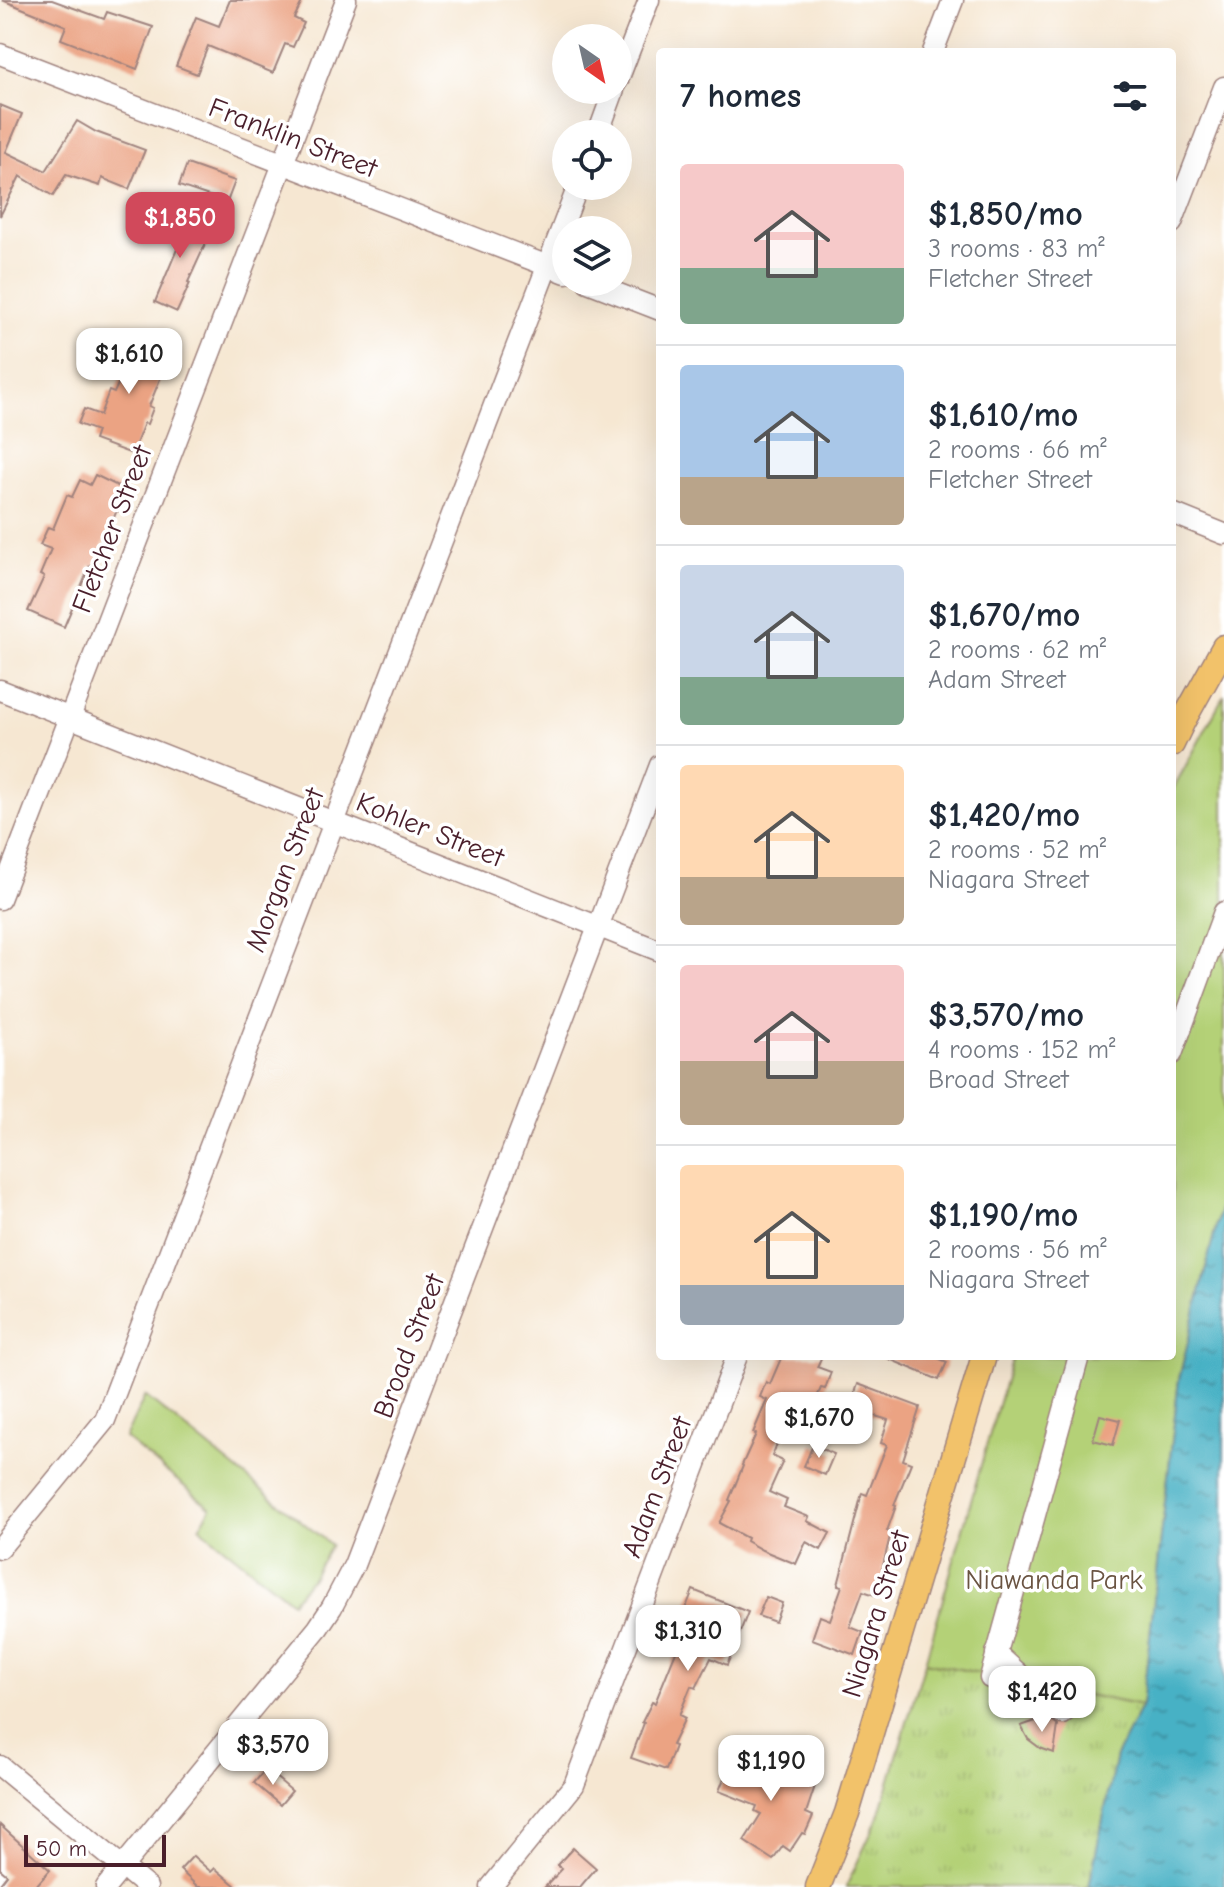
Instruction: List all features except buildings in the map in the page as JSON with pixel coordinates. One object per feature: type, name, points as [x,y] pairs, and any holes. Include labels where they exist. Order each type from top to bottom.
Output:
[{"type":"main road","points":[[1176,736],[1224,647]]},
{"type":"main road","name":"Niagara Street","points":[[818,1887],[847,1813],[983,1360]]},
{"type":"street","name":"Fletcher Street","points":[[0,899],[346,0]]},
{"type":"street","points":[[632,44],[649,0]]},
{"type":"street","points":[[935,48],[953,0]]},
{"type":"street","name":"Franklin Street","points":[[0,54],[552,268]]},
{"type":"street","points":[[1176,213],[1224,87]]},
{"type":"street","name":"Morgan Street","points":[[0,1548],[105,1420],[334,822],[552,282]]},
{"type":"street","points":[[624,296],[656,308]]},
{"type":"street","points":[[1176,515],[1224,534]]},
{"type":"street","name":"Kohler Street","points":[[0,690],[656,949]]},
{"type":"street","name":"Broad Street","points":[[106,1887],[318,1628],[354,1565],[656,775]]},
{"type":"street","points":[[1176,1043],[1224,912]]},
{"type":"street","name":"Adam Street","points":[[491,1887],[574,1785],[735,1360]]},
{"type":"street","points":[[990,1678],[1078,1360]]},
{"type":"street","points":[[996,1653],[1063,1714]]},
{"type":"street","points":[[0,1766],[147,1887]]},
{"type":"green space","name":"Niawanda Park","points":[[1224,695],[1224,1193],[1179,1379],[1142,1706],[925,1662],[1011,1360],[1176,1360],[1176,784]]},
{"type":"green space","points":[[145,1396],[331,1545],[313,1576],[292,1602],[199,1527],[211,1508],[125,1438]]},
{"type":"green space","points":[[925,1662],[1142,1706],[1116,1756],[1089,1887],[846,1887],[879,1816]]},
{"type":"water","points":[[1224,1193],[1224,1887],[1089,1887],[1116,1756],[1142,1706],[1179,1379]]}]
